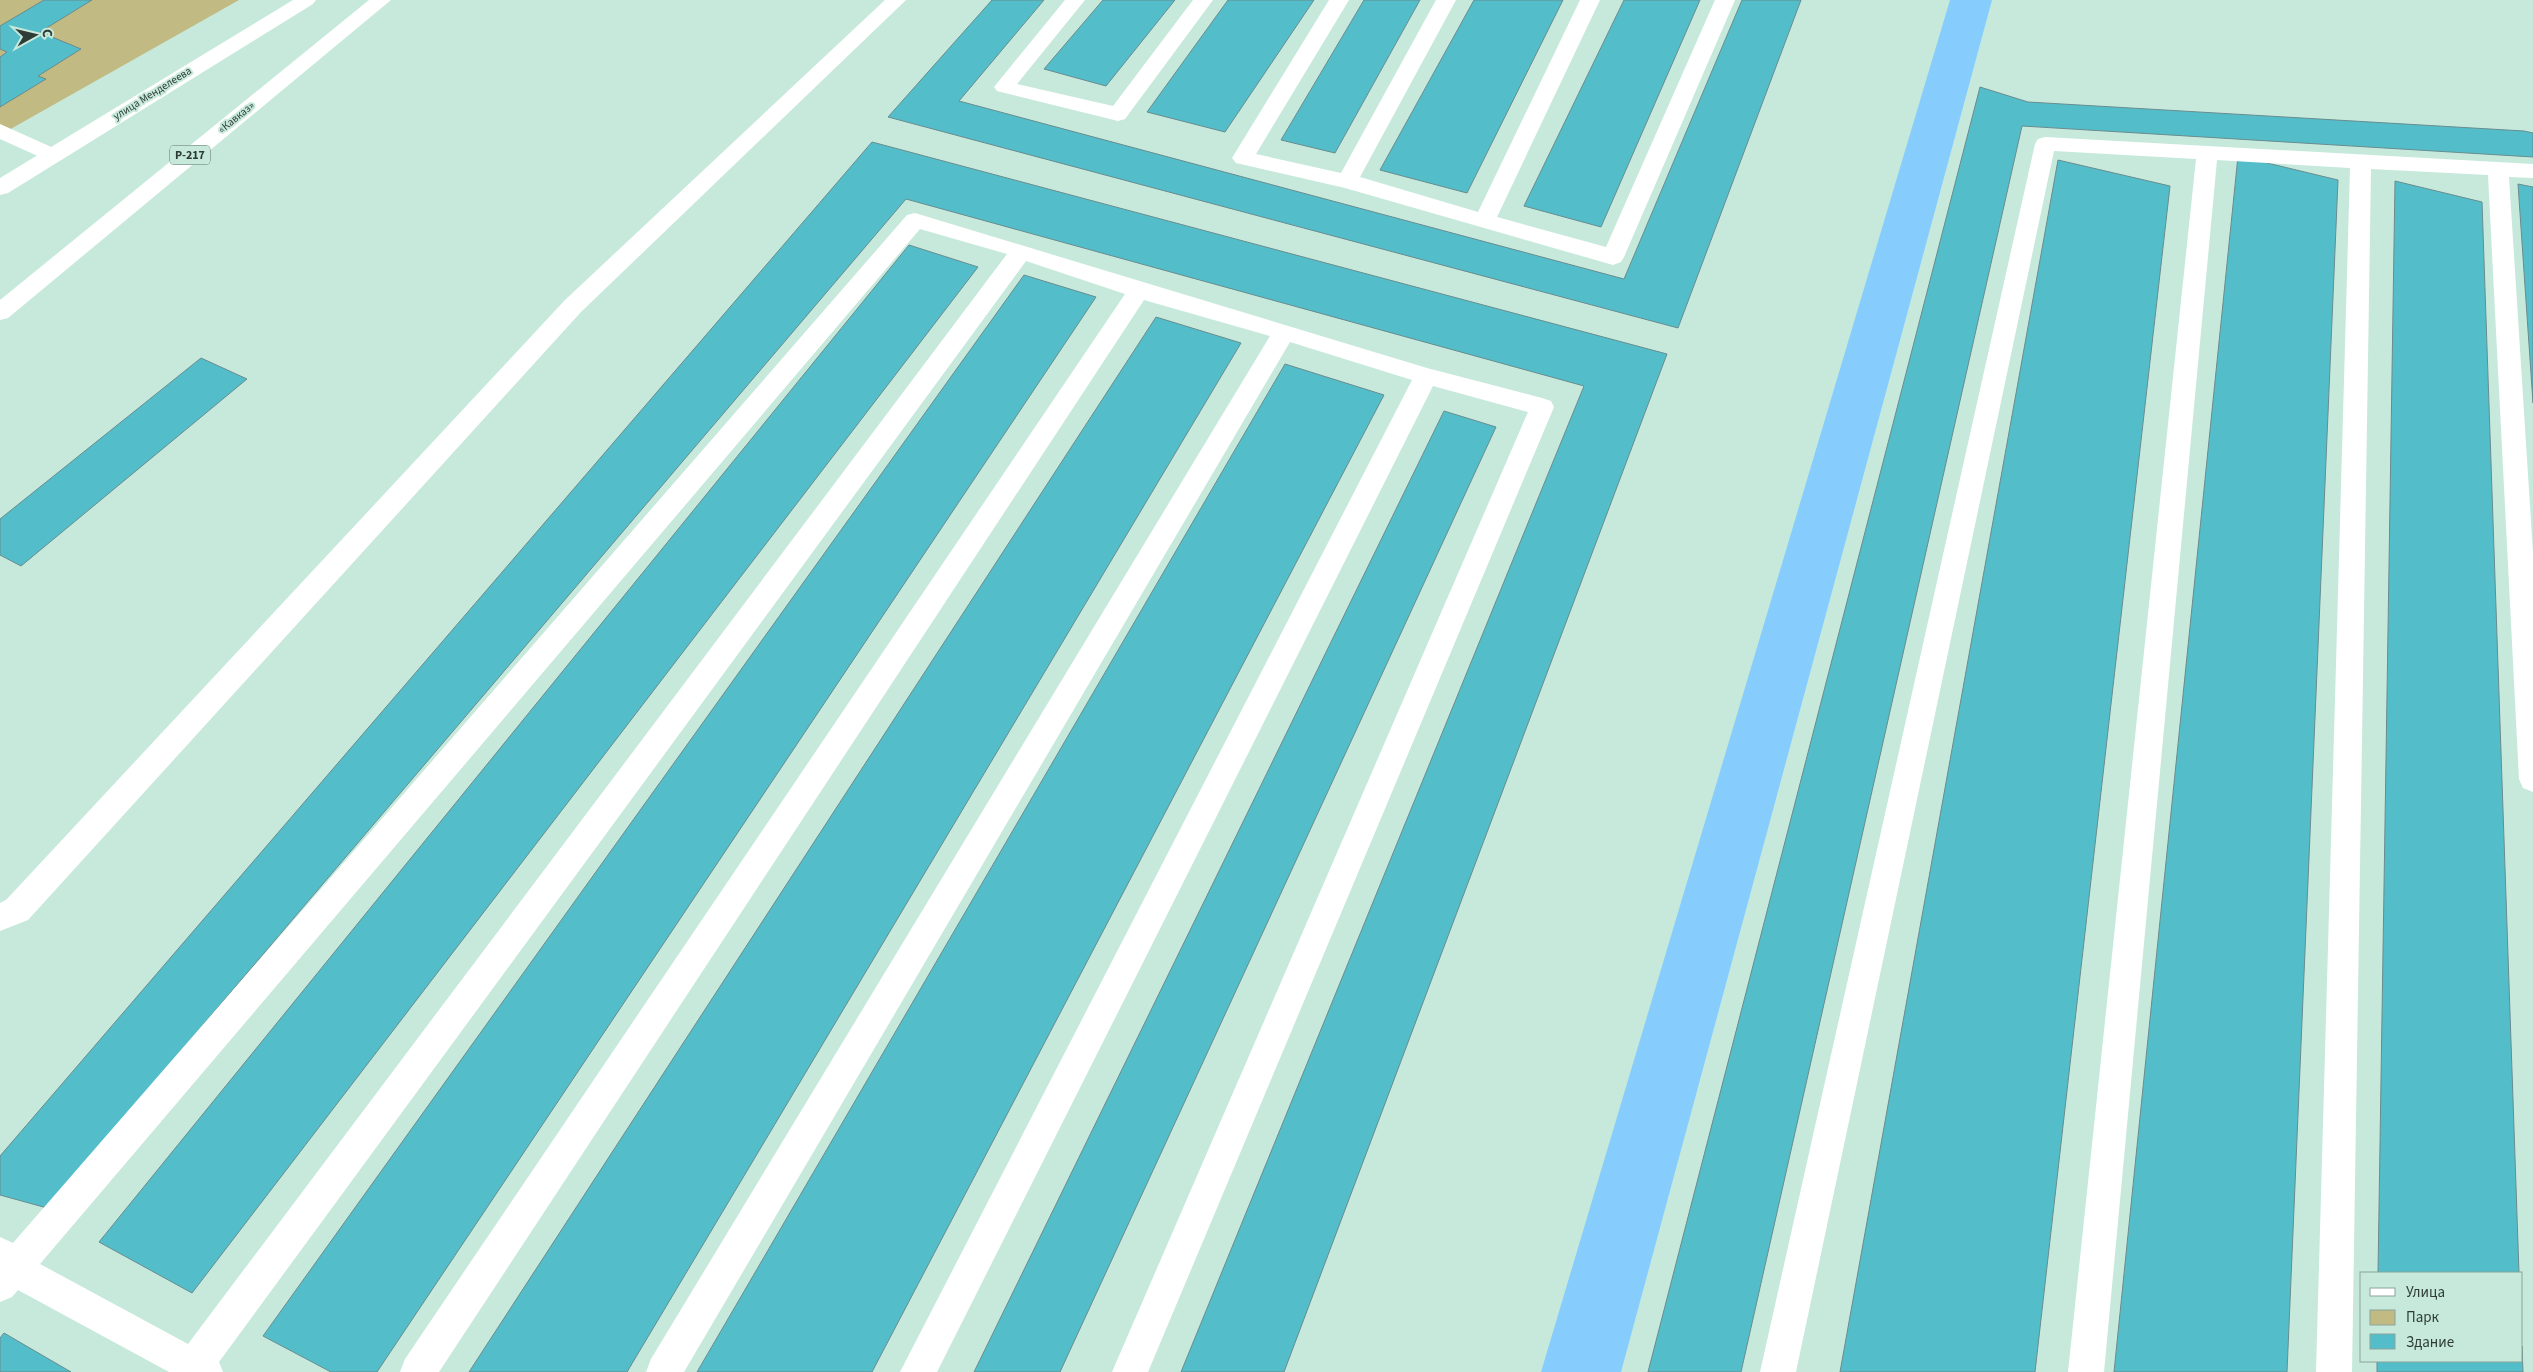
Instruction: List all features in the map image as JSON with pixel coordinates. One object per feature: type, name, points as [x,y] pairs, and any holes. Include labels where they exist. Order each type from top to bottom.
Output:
[{"type":"main road","name":"улица Менделеева","points":[[0,188],[306,0]]},
{"type":"main road","name":"«Кавказ»","points":[[0,312],[382,0]]},
{"type":"main road","points":[[0,916],[16,910],[573,306],[896,0]]},
{"type":"main road","points":[[1075,0],[1004,87],[1118,114],[1203,0]]},
{"type":"main road","points":[[1339,0],[1243,158],[1348,181],[1613,257],[1725,0]]},
{"type":"main road","points":[[1348,181],[1446,0]]},
{"type":"main road","points":[[1484,221],[1590,0]]},
{"type":"main road","points":[[0,131],[51,155]]},
{"type":"main road","points":[[1778,1372],[2044,144],[2533,171]]},
{"type":"main road","points":[[2086,1372],[2207,153]]},
{"type":"main road","points":[[2334,1372],[2361,161]]},
{"type":"main road","points":[[2498,169],[2533,778]]},
{"type":"main road","points":[[1022,251],[196,1370],[5,1269],[915,220],[1022,251],[1140,290],[1426,376],[1542,407],[1130,1372]]},
{"type":"main road","points":[[418,1372],[1140,290]]},
{"type":"main road","points":[[664,1372],[1284,332]]},
{"type":"main road","points":[[918,1372],[1426,376]]},
{"type":"green space","points":[[0,0],[239,0],[0,135]]},
{"type":"building","points":[[44,0],[92,0],[40,32],[81,49],[38,76],[46,79],[0,107],[0,57],[7,52],[0,49],[0,26]]},
{"type":"building","points":[[992,0],[1044,0],[959,101],[1624,279],[1742,0],[1801,0],[1678,328],[888,117]]},
{"type":"building","points":[[1103,0],[1175,0],[1106,86],[1044,69]]},
{"type":"building","points":[[1228,0],[1314,0],[1225,132],[1147,112]]},
{"type":"building","points":[[1364,0],[1420,0],[1335,153],[1281,140]]},
{"type":"building","points":[[1474,0],[1563,0],[1467,193],[1380,170]]},
{"type":"building","points":[[1624,0],[1700,0],[1601,227],[1524,206]]},
{"type":"building","points":[[1980,87],[2028,102],[2524,131],[2533,133],[2533,157],[2022,126],[1741,1372],[1648,1372]]},
{"type":"building","points":[[872,142],[1667,354],[1284,1372],[1181,1372],[1584,386],[906,199],[47,1208],[0,1195],[0,1156]]},
{"type":"building","points":[[2238,156],[2338,180],[2287,1372],[2114,1372]]},
{"type":"building","points":[[2058,160],[2170,186],[2035,1372],[1840,1372]]},
{"type":"building","points":[[2395,181],[2482,202],[2519,1272],[2378,1272]]},
{"type":"building","points":[[2518,184],[2533,187],[2533,403]]},
{"type":"building","points":[[909,245],[978,267],[192,1293],[99,1242]]},
{"type":"building","points":[[1024,275],[1096,297],[377,1372],[331,1372],[263,1336]]},
{"type":"building","points":[[1156,317],[1241,343],[627,1372],[469,1372]]},
{"type":"building","points":[[201,358],[247,379],[21,566],[0,555],[0,519]]},
{"type":"building","points":[[1285,364],[1384,395],[872,1372],[697,1372]]},
{"type":"building","points":[[1444,411],[1496,427],[1060,1372],[974,1372]]},
{"type":"building","points":[[4,1333],[71,1372],[0,1372],[0,1338]]},
{"type":"building","points":[[2377,1362],[2523,1362],[2523,1372],[2377,1372]]},
{"type":"waterway","points":[[1581,1372],[1971,0]]}]
